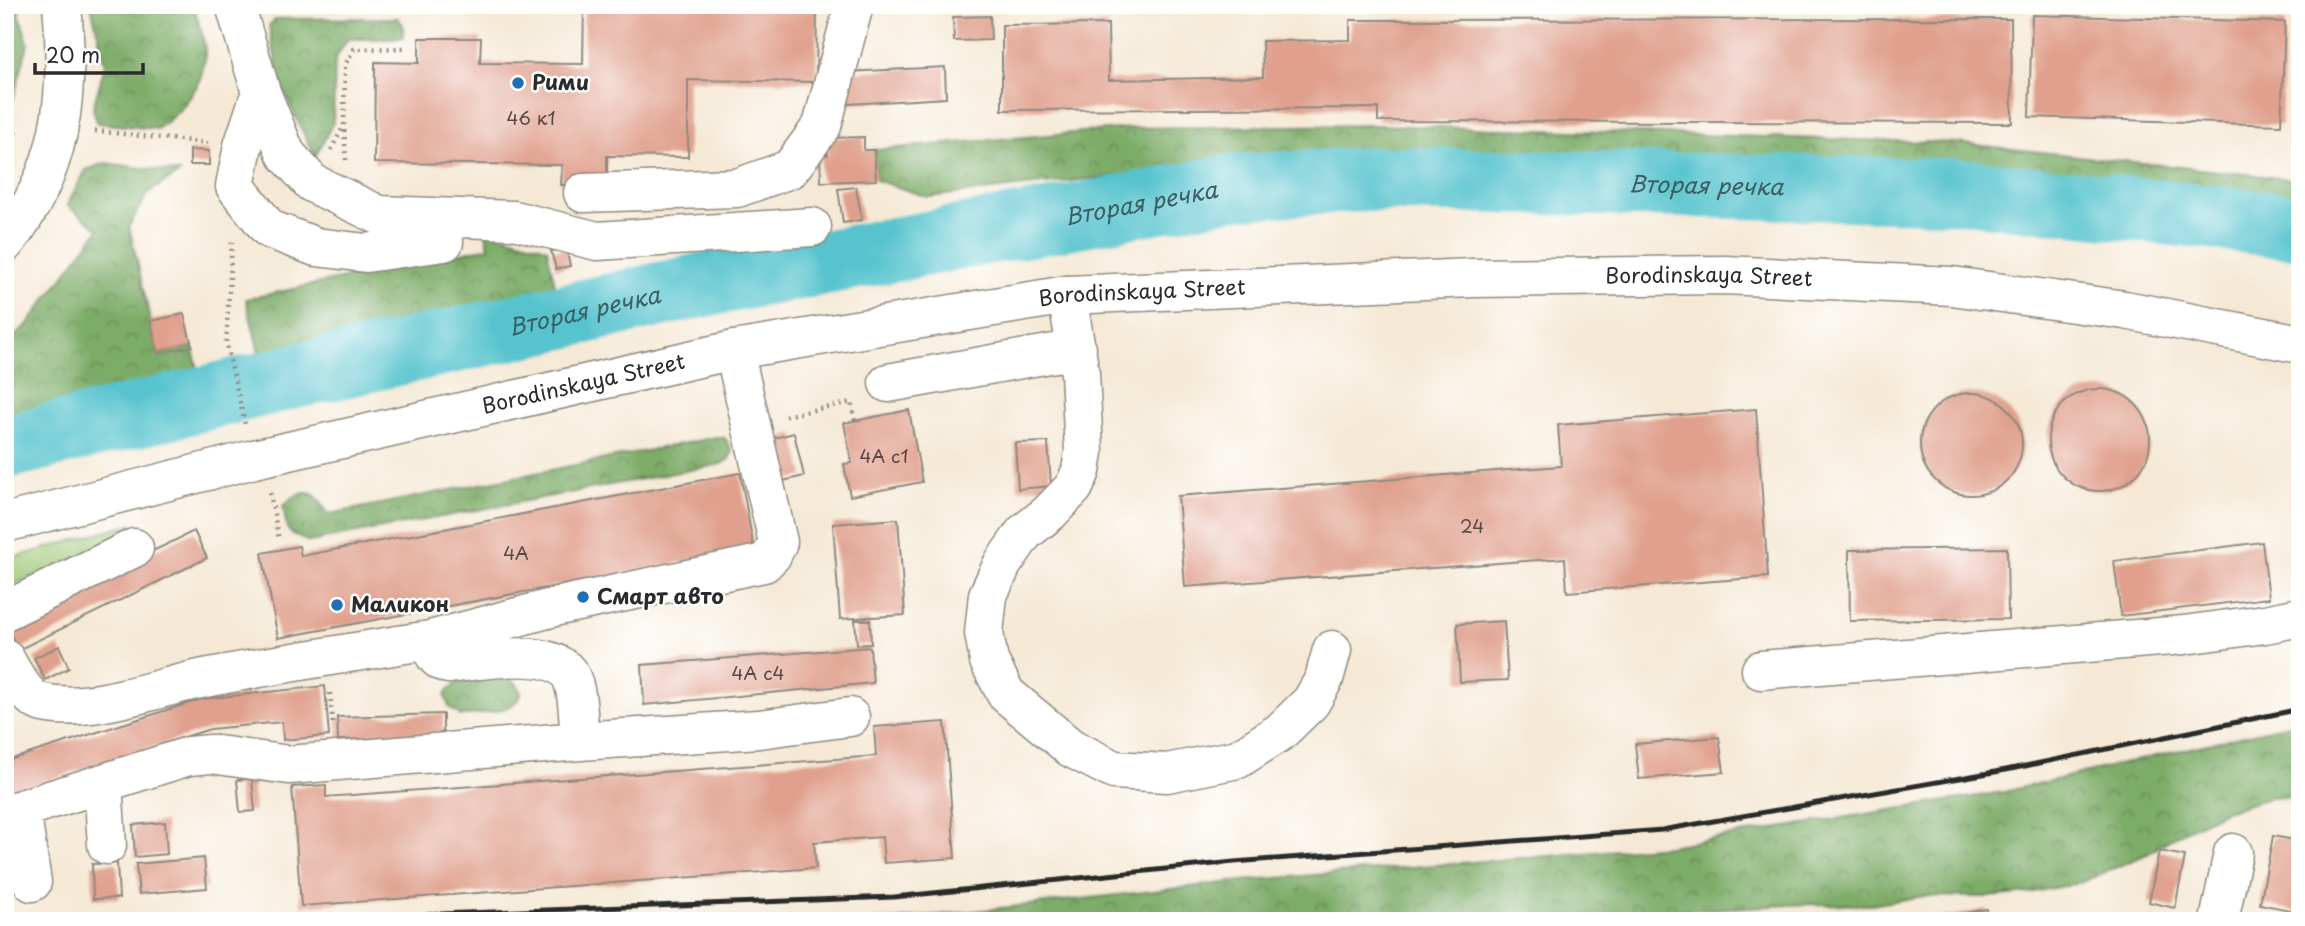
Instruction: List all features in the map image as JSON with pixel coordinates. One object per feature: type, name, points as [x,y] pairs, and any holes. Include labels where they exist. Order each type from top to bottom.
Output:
[{"type":"main road","points":[[11,221],[46,176],[59,128],[66,55],[62,5]]},
{"type":"main road","points":[[235,5],[261,92],[286,154],[312,183],[379,215],[514,220],[597,241],[812,227]]},
{"type":"main road","points":[[583,193],[737,188],[790,169],[822,126],[854,5]]},
{"type":"main road","points":[[261,92],[243,146],[235,186],[269,229],[317,247],[366,253],[444,242]]},
{"type":"main road","name":"Borodinskaya Street","points":[[5,523],[254,459],[734,350],[1067,295],[1473,278],[1725,275],[1952,286],[2125,310],[2300,344]]},
{"type":"main road","points":[[1067,295],[1077,349],[1084,452],[1081,471],[1074,487],[1049,513],[1024,533],[1003,563],[988,595],[984,633],[989,661],[1006,694],[1071,748],[1114,770],[1167,773],[1238,759],[1280,732],[1311,702],[1324,679],[1332,650]]},
{"type":"main road","points":[[888,383],[1077,349]]},
{"type":"main road","points":[[5,659],[22,687],[40,702],[72,705],[125,698],[207,678],[430,640],[559,606],[764,563],[772,555],[778,542],[734,350]]},
{"type":"main road","points":[[5,611],[134,548]]},
{"type":"main road","points":[[1761,670],[2183,635],[2300,617]]},
{"type":"main road","points":[[430,640],[433,655],[448,664],[522,657],[549,660],[563,668],[573,680],[580,741]]},
{"type":"main road","points":[[32,882],[13,812],[189,756],[211,754],[289,765],[759,729],[850,717]]},
{"type":"main road","points":[[103,783],[107,845]]},
{"type":"main road","points":[[2220,921],[2233,853]]},
{"type":"path","points":[[349,202],[344,126],[345,65],[354,50],[408,48]]},
{"type":"path","points":[[5,106],[19,144]]},
{"type":"path","points":[[59,128],[243,146]]},
{"type":"path","points":[[235,186],[226,342],[247,430]]},
{"type":"path","points":[[751,424],[851,402],[855,421]]},
{"type":"path","points":[[268,484],[279,540]]},
{"type":"path","points":[[328,657],[335,762]]},
{"type":"green space","points":[[5,5],[17,5],[28,44],[5,130]]},
{"type":"green space","points":[[91,5],[194,5],[205,47],[201,76],[183,106],[157,129],[97,123],[93,108],[105,65]]},
{"type":"green space","points":[[398,18],[403,25],[403,37],[348,39],[335,59],[333,123],[315,157],[281,86],[269,26],[275,19]]},
{"type":"green space","points":[[1375,125],[1957,143],[2300,180],[2300,206],[1972,169],[1371,158],[1213,165],[927,197],[876,180],[874,150],[1130,128]]},
{"type":"green space","points":[[105,163],[180,173],[148,193],[129,226],[158,354],[192,346],[211,421],[5,475],[5,345],[27,325],[99,229],[67,205],[86,170]]},
{"type":"green space","points":[[485,230],[547,248],[558,299],[545,343],[272,406],[246,299],[489,247]]},
{"type":"green space","points":[[716,437],[725,438],[732,451],[729,459],[721,464],[309,542],[291,533],[287,527],[283,506],[296,496],[306,493],[315,496],[330,514]]},
{"type":"green space","points":[[131,524],[134,527],[132,535],[10,586],[5,584],[5,560]]},
{"type":"green space","points":[[506,676],[520,689],[521,695],[510,706],[494,712],[461,716],[449,707],[445,695],[457,683],[472,678]]},
{"type":"green space","points":[[2300,722],[2300,798],[2273,797],[2225,811],[2180,833],[2149,853],[2082,882],[2029,893],[1987,897],[1924,896],[1871,905],[1808,904],[1478,921],[868,921],[1242,881],[1668,846],[2003,792]]},
{"type":"building","points":[[584,5],[817,5],[816,82],[688,80],[688,157],[607,156],[607,185],[561,185],[562,165],[374,163],[375,62],[419,63],[419,38],[481,38],[480,63],[583,64]]},
{"type":"building","points":[[2032,15],[2285,22],[2281,125],[2029,117]]},
{"type":"building","points":[[990,16],[991,40],[954,41],[953,17]]},
{"type":"building","points":[[2011,19],[2012,123],[1378,121],[1378,108],[1002,110],[1002,25],[1108,24],[1109,80],[1263,77],[1262,41],[1350,40],[1350,20]]},
{"type":"building","points":[[945,67],[946,98],[849,104],[847,72]]},
{"type":"building","points":[[864,137],[864,150],[874,150],[876,180],[821,182],[820,154],[828,155],[827,138]]},
{"type":"building","points":[[190,150],[209,151],[209,165],[190,165]]},
{"type":"building","points":[[856,187],[862,220],[843,223],[838,189]]},
{"type":"building","points":[[566,248],[570,266],[556,269],[551,251]]},
{"type":"building","points":[[184,314],[192,346],[158,354],[150,321]]},
{"type":"building","points":[[2099,389],[2118,393],[2135,404],[2146,421],[2150,440],[2146,459],[2135,476],[2118,487],[2099,491],[2080,487],[2063,476],[2052,459],[2048,440],[2052,421],[2063,404],[2080,393]]},
{"type":"building","points":[[1971,393],[1990,397],[2007,408],[2018,425],[2022,444],[2018,463],[2007,480],[1990,491],[1971,495],[1952,491],[1935,480],[1924,463],[1920,444],[1924,425],[1935,408],[1952,397]]},
{"type":"building","points":[[1756,409],[1768,577],[1567,592],[1565,558],[1185,587],[1178,496],[1561,466],[1558,425]]},
{"type":"building","points":[[909,410],[922,482],[850,496],[844,464],[852,463],[844,423]]},
{"type":"building","points":[[794,433],[804,476],[779,482],[770,439]]},
{"type":"building","points":[[1048,442],[1051,486],[1018,489],[1015,443]]},
{"type":"building","points":[[740,473],[754,549],[278,638],[262,553],[299,546],[301,556]]},
{"type":"building","points":[[898,519],[905,615],[840,619],[833,524]]},
{"type":"building","points":[[194,531],[207,558],[18,650],[5,623]]},
{"type":"building","points":[[2262,542],[2269,598],[2121,616],[2114,561]]},
{"type":"building","points":[[2007,548],[2008,619],[1850,621],[1849,550]]},
{"type":"building","points":[[855,620],[870,620],[871,644],[857,645]]},
{"type":"building","points":[[1504,621],[1508,680],[1460,682],[1457,624]]},
{"type":"building","points":[[59,646],[69,668],[45,680],[34,658]]},
{"type":"building","points":[[870,647],[873,683],[644,705],[642,665]]},
{"type":"building","points":[[325,686],[329,736],[283,740],[282,722],[210,729],[5,794],[5,750],[9,760],[202,699]]},
{"type":"building","points":[[443,714],[443,737],[338,740],[337,717]]},
{"type":"building","points":[[945,722],[955,858],[884,863],[882,837],[814,842],[816,868],[301,906],[292,787],[326,785],[326,797],[876,756],[874,727]]},
{"type":"building","points":[[1719,737],[1724,772],[1639,779],[1635,744]]},
{"type":"building","points":[[252,779],[255,811],[240,812],[237,780]]},
{"type":"building","points":[[165,822],[167,854],[135,857],[133,825]]},
{"type":"building","points":[[2273,836],[2300,841],[2300,912],[2260,904]]},
{"type":"building","points":[[2159,851],[2185,856],[2175,908],[2149,902]]},
{"type":"building","points":[[204,858],[207,888],[139,894],[136,864]]},
{"type":"building","points":[[117,863],[119,898],[93,899],[92,864]]},
{"type":"building","points":[[1987,909],[1989,921],[1938,921],[1937,918]]},
{"type":"waterway","name":"Вторая речка","points":[[5,447],[292,377],[698,286],[1231,187],[1376,179],[1962,191],[2300,227]]},
{"type":"railway","points":[[252,921],[894,897],[1234,862],[1662,830],[2006,770],[2300,709]]},
{"type":"place","name":"Рими","points":[[518,83]]},
{"type":"place","name":"Смарт авто","points":[[583,597]]},
{"type":"place","name":"Маликон","points":[[337,605]]}]
